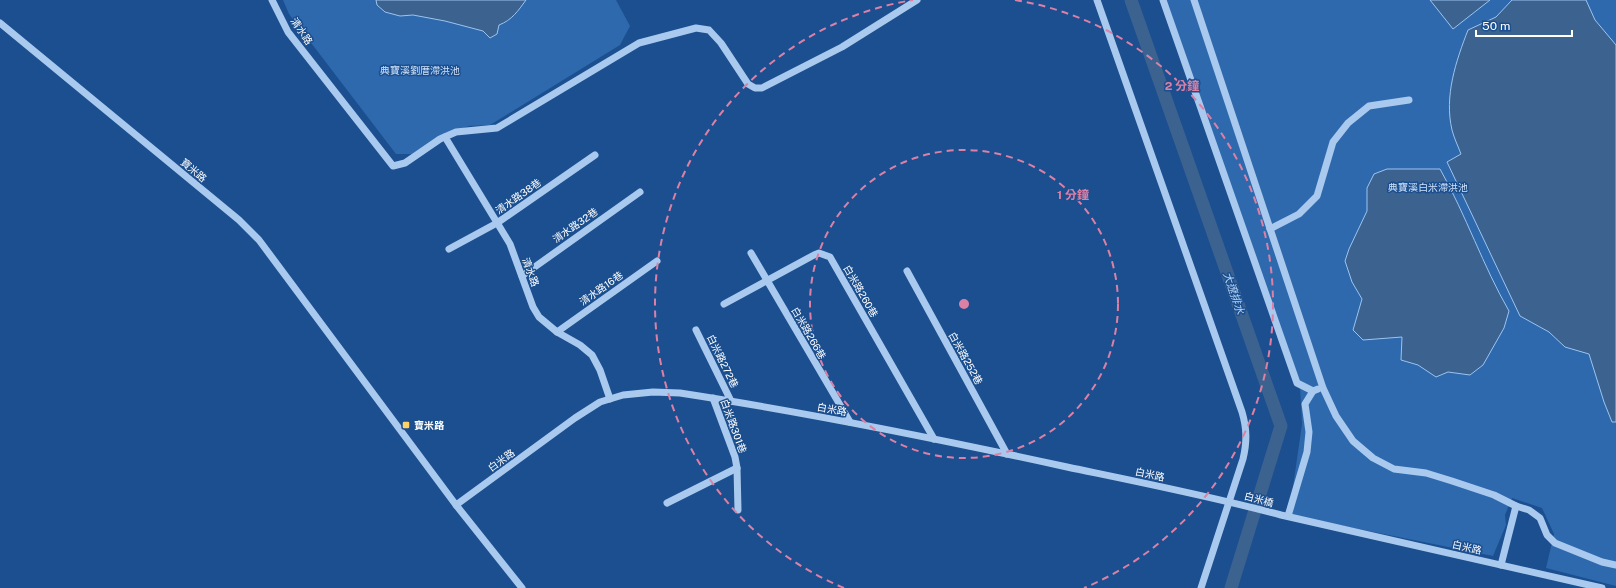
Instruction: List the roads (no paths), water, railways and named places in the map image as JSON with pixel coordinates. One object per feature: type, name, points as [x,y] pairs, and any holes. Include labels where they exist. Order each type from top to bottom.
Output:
[{"type":"street","name":"清水路","points":[[272,0],[288,32],[393,166],[405,163],[445,137],[510,244],[539,317],[557,332],[580,345],[592,355],[600,370],[610,398]]},
{"type":"street","points":[[445,137],[456,132],[497,128],[639,44],[696,28],[709,30],[721,43],[748,84],[755,88],[762,88],[842,46],[917,0]]},
{"type":"street","points":[[1096,0],[1246,427],[1246,447],[1231,502],[1201,588]]},
{"type":"street","points":[[1163,0],[1297,383],[1313,391]]},
{"type":"street","points":[[1194,0],[1323,388],[1336,416],[1353,441],[1373,458],[1394,469],[1426,473],[1452,480],[1494,495],[1516,506],[1529,510],[1540,518],[1547,535],[1555,542],[1602,562],[1616,565]]},
{"type":"street","name":"寶米路","points":[[0,23],[239,220],[259,240],[456,505],[522,588]]},
{"type":"street","points":[[1270,229],[1299,214],[1317,196],[1333,142],[1348,123],[1369,106],[1409,100]]},
{"type":"street","name":"清水路38巷","points":[[449,249],[497,223],[595,155]]},
{"type":"street","name":"清水路32巷","points":[[522,276],[640,192]]},
{"type":"street","name":"白米路266巷","points":[[751,253],[850,422]]},
{"type":"street","name":"白米路260巷","points":[[724,304],[819,253],[830,257],[934,439]]},
{"type":"street","name":"清水路16巷","points":[[557,332],[657,261]]},
{"type":"street","name":"白米路252巷","points":[[907,271],[1007,454]]},
{"type":"street","name":"白米路272巷","points":[[696,330],[731,401]]},
{"type":"street","points":[[1284,516],[1307,452],[1309,432],[1305,404],[1313,391],[1323,388]]},
{"type":"street","name":"白米路","points":[[456,505],[575,418],[600,402],[622,394],[653,392],[680,393],[850,422],[1231,502]]},
{"type":"street","name":"白米路301巷","points":[[712,398],[735,457],[737,468],[738,510]]},
{"type":"street","points":[[667,503],[737,468]]},
{"type":"street","name":"白米橋","points":[[1231,502],[1284,516]]},
{"type":"street","points":[[1501,565],[1516,506]]},
{"type":"street","name":"白米路","points":[[1284,516],[1602,588]]},
{"type":"waterway","name":"大遼排水","points":[[1131,0],[1281,426],[1231,588]]},
{"type":"place","name":"寶米路","points":[[406,425]]},
{"type":"park label","name":"典寶溪劉厝滯洪池","points":[[420,70]]},
{"type":"park label","name":"典寶溪白米滯洪池","points":[[1428,187]]}]
